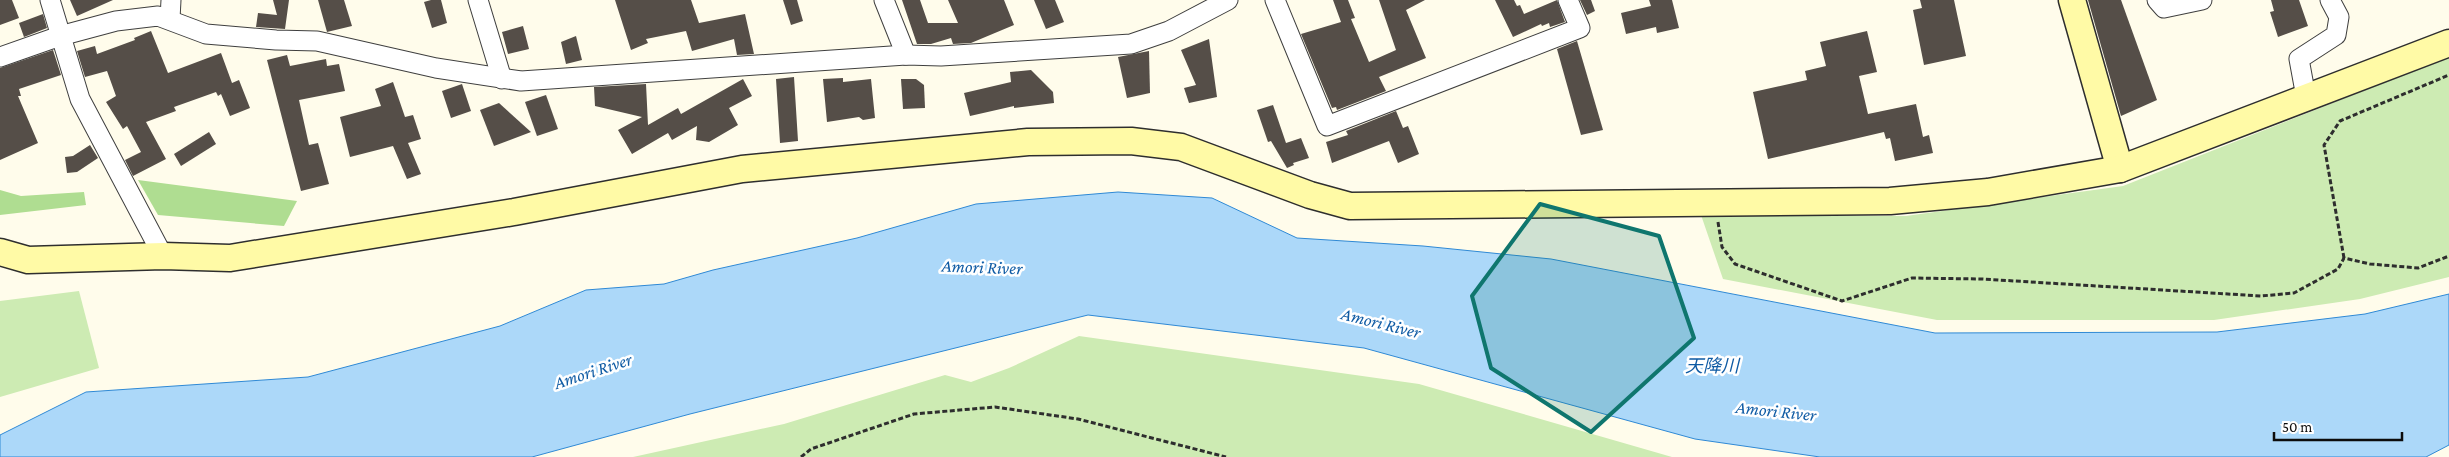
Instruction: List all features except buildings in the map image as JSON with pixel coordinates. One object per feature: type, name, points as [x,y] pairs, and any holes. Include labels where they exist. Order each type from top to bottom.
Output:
[{"type":"street","points":[[50,0],[80,99],[163,256]]},
{"type":"street","points":[[170,20],[171,0]]},
{"type":"street","points":[[478,0],[502,79]]},
{"type":"street","points":[[884,0],[906,55]]},
{"type":"street","points":[[0,57],[60,36],[116,21],[158,16],[206,34],[276,40],[317,41],[418,64],[521,81],[906,55],[941,56],[1131,44],[1169,31],[1228,0]]},
{"type":"street","points":[[1274,0],[1327,126],[1580,28],[1568,0]]},
{"type":"street","points":[[2072,0],[2120,169]]},
{"type":"street","points":[[2157,0],[2164,8],[2202,0]]},
{"type":"street","points":[[2306,98],[2299,59],[2336,35],[2339,17],[2330,0]]},
{"type":"street","points":[[0,252],[28,260],[163,256],[230,258],[524,210],[742,169],[1028,142],[1131,141],[1181,147],[1310,195],[1350,206],[1890,201],[1988,192],[2120,169],[2449,43]]},
{"type":"path","points":[[1716,202],[1722,248],[1735,264],[1842,301],[1912,278],[1982,280],[2261,296],[2294,293],[2338,270],[2344,258],[2324,144],[2340,121],[2449,75]]},
{"type":"path","points":[[2344,258],[2370,264],[2418,268],[2449,256]]},
{"type":"path","points":[[801,457],[811,450],[914,414],[995,407],[1078,419],[1226,457]]},
{"type":"highlighted area","points":[[1540,204],[1659,236],[1694,338],[1591,432],[1491,368],[1472,296]]},
{"type":"green space","points":[[2449,57],[2449,277],[2360,299],[2214,320],[1937,320],[1723,279],[1701,215],[1906,216],[2123,186]]},
{"type":"green space","points":[[138,180],[297,201],[284,226],[158,215]]},
{"type":"green space","points":[[0,190],[21,196],[84,192],[86,205],[0,215]]},
{"type":"green space","points":[[79,291],[99,368],[0,397],[0,301]]},
{"type":"green space","points":[[1079,336],[1419,384],[1672,457],[633,457],[784,424],[945,375],[971,382],[1009,368]]},
{"type":"water","name":"天降川","points":[[1118,192],[1212,198],[1297,238],[1423,246],[1551,259],[1935,333],[2217,332],[2365,314],[2449,294],[2449,445],[2426,457],[1820,457],[1695,439],[1364,348],[1088,315],[690,414],[532,457],[0,457],[0,435],[86,392],[308,377],[500,326],[586,290],[664,284],[713,270],[857,238],[976,204]]},
{"type":"water label","name":"Amori River","points":[[982,267]]},
{"type":"water label","name":"Amori River","points":[[1381,323]]},
{"type":"water label","name":"Amori River","points":[[593,371]]},
{"type":"water label","name":"Amori River","points":[[1776,411]]}]
